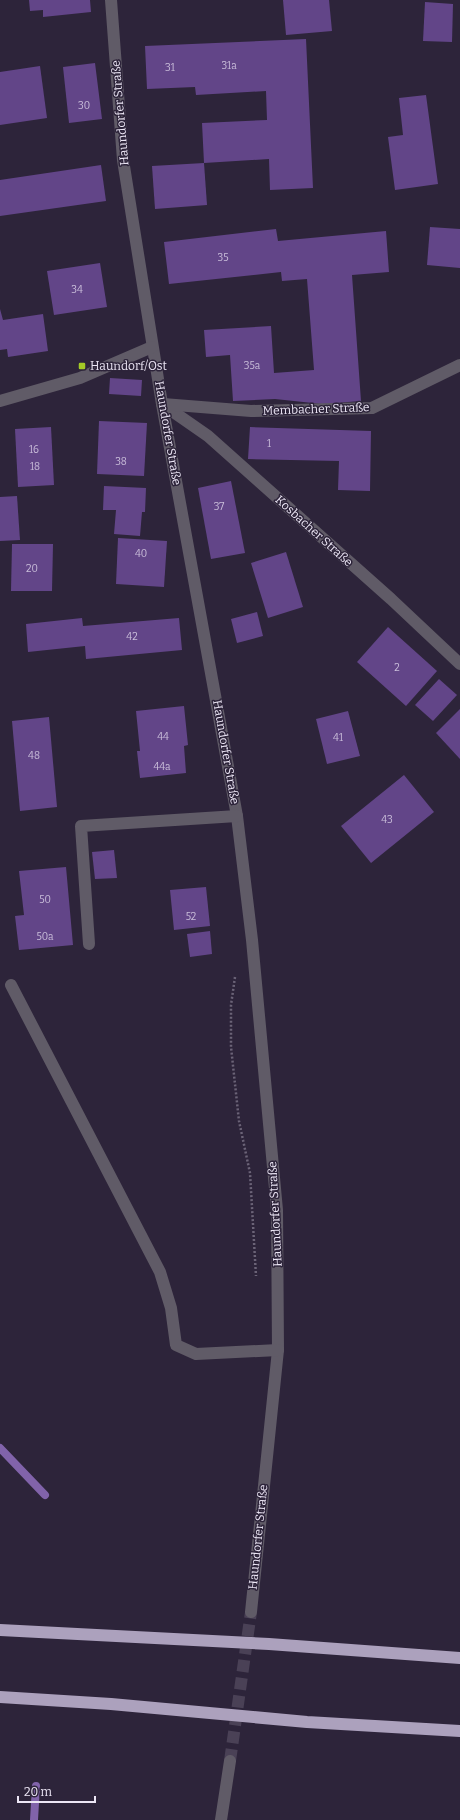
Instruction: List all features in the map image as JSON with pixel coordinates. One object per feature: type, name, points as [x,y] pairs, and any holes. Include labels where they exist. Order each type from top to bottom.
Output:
[{"type":"highway","points":[[0,1630],[261,1644],[460,1658]]},
{"type":"highway","points":[[0,1697],[118,1705],[307,1722],[460,1731]]},
{"type":"street","name":"Haundorfer Straße","points":[[111,0],[123,160],[162,404],[238,816],[252,940],[277,1210],[278,1350],[251,1612]]},
{"type":"street","points":[[0,401],[80,378],[152,346]]},
{"type":"street","name":"Membacher Straße","points":[[162,404],[251,411],[372,408],[460,365]]},
{"type":"street","name":"Kosbacher Straße","points":[[162,404],[208,436],[390,599],[460,664]]},
{"type":"street","name":"Haundorfer Straße","points":[[89,944],[81,826],[238,816]]},
{"type":"street","points":[[11,986],[160,1272],[171,1308],[176,1345],[196,1354],[278,1350]]},
{"type":"street","points":[[221,1820],[230,1760]]},
{"type":"path","points":[[236,970],[231,1006],[231,1047],[239,1121],[250,1173],[257,1282]]},
{"type":"building","points":[[29,0],[90,0],[91,12],[43,17],[43,10],[30,11]]},
{"type":"building","points":[[283,0],[329,0],[332,31],[286,35]]},
{"type":"building","points":[[425,2],[453,4],[452,42],[423,41]]},
{"type":"building","points":[[306,39],[313,188],[270,190],[269,159],[204,163],[202,123],[267,120],[266,91],[196,95],[195,87],[147,89],[145,46]]},
{"type":"building","points":[[95,63],[102,119],[69,123],[63,67]]},
{"type":"building","points":[[40,66],[47,118],[0,125],[0,72]]},
{"type":"building","points":[[426,95],[438,184],[395,190],[388,137],[403,135],[399,98]]},
{"type":"building","points":[[204,163],[207,205],[155,209],[152,166]]},
{"type":"building","points":[[101,165],[106,201],[0,216],[0,180]]},
{"type":"building","points":[[430,227],[460,229],[460,268],[427,265]]},
{"type":"building","points":[[276,229],[278,241],[386,231],[389,272],[352,275],[361,401],[322,404],[275,399],[233,401],[230,355],[206,357],[204,330],[271,326],[274,373],[314,370],[307,279],[282,281],[281,272],[169,284],[164,242]]},
{"type":"building","points":[[100,263],[107,307],[54,315],[47,271]]},
{"type":"building","points":[[0,309],[3,320],[43,314],[48,351],[8,357],[7,349],[0,350]]},
{"type":"building","points":[[110,378],[142,380],[141,396],[109,394]]},
{"type":"building","points":[[99,421],[147,423],[144,476],[97,474]]},
{"type":"building","points":[[51,427],[54,485],[18,487],[15,429]]},
{"type":"building","points":[[250,427],[371,431],[370,491],[338,490],[339,461],[248,459]]},
{"type":"building","points":[[231,481],[245,553],[211,559],[198,488]]},
{"type":"building","points":[[104,486],[146,488],[145,512],[142,512],[140,536],[114,534],[116,510],[103,510]]},
{"type":"building","points":[[17,496],[20,540],[0,541],[0,497]]},
{"type":"building","points":[[118,538],[167,541],[164,587],[116,584]]},
{"type":"building","points":[[12,544],[53,544],[52,591],[11,591]]},
{"type":"building","points":[[286,552],[303,607],[268,618],[251,563]]},
{"type":"building","points":[[257,612],[263,636],[237,643],[231,619]]},
{"type":"building","points":[[82,618],[83,626],[179,618],[182,650],[86,659],[85,646],[28,652],[26,624]]},
{"type":"building","points":[[388,627],[437,671],[406,706],[357,662]]},
{"type":"building","points":[[439,679],[457,695],[433,721],[415,705]]},
{"type":"building","points":[[184,706],[188,745],[184,746],[186,773],[140,778],[137,751],[140,751],[136,711]]},
{"type":"building","points":[[460,709],[460,759],[436,733]]},
{"type":"building","points":[[348,711],[360,756],[327,764],[316,719]]},
{"type":"building","points":[[49,717],[57,807],[20,811],[12,721]]},
{"type":"building","points":[[404,775],[434,812],[371,863],[341,826]]},
{"type":"building","points":[[114,850],[117,878],[95,879],[92,852]]},
{"type":"building","points":[[66,867],[73,945],[19,950],[15,916],[24,915],[19,871]]},
{"type":"building","points":[[206,887],[210,926],[174,930],[170,890]]},
{"type":"building","points":[[210,931],[212,954],[190,957],[187,934]]},
{"type":"waterway","points":[[0,1448],[45,1495]]},
{"type":"waterway","points":[[34,1820],[36,1786]]},
{"type":"tunnel","points":[[230,1761],[251,1612]]},
{"type":"place","name":"Haundorf/Ost","points":[[82,366]]}]
